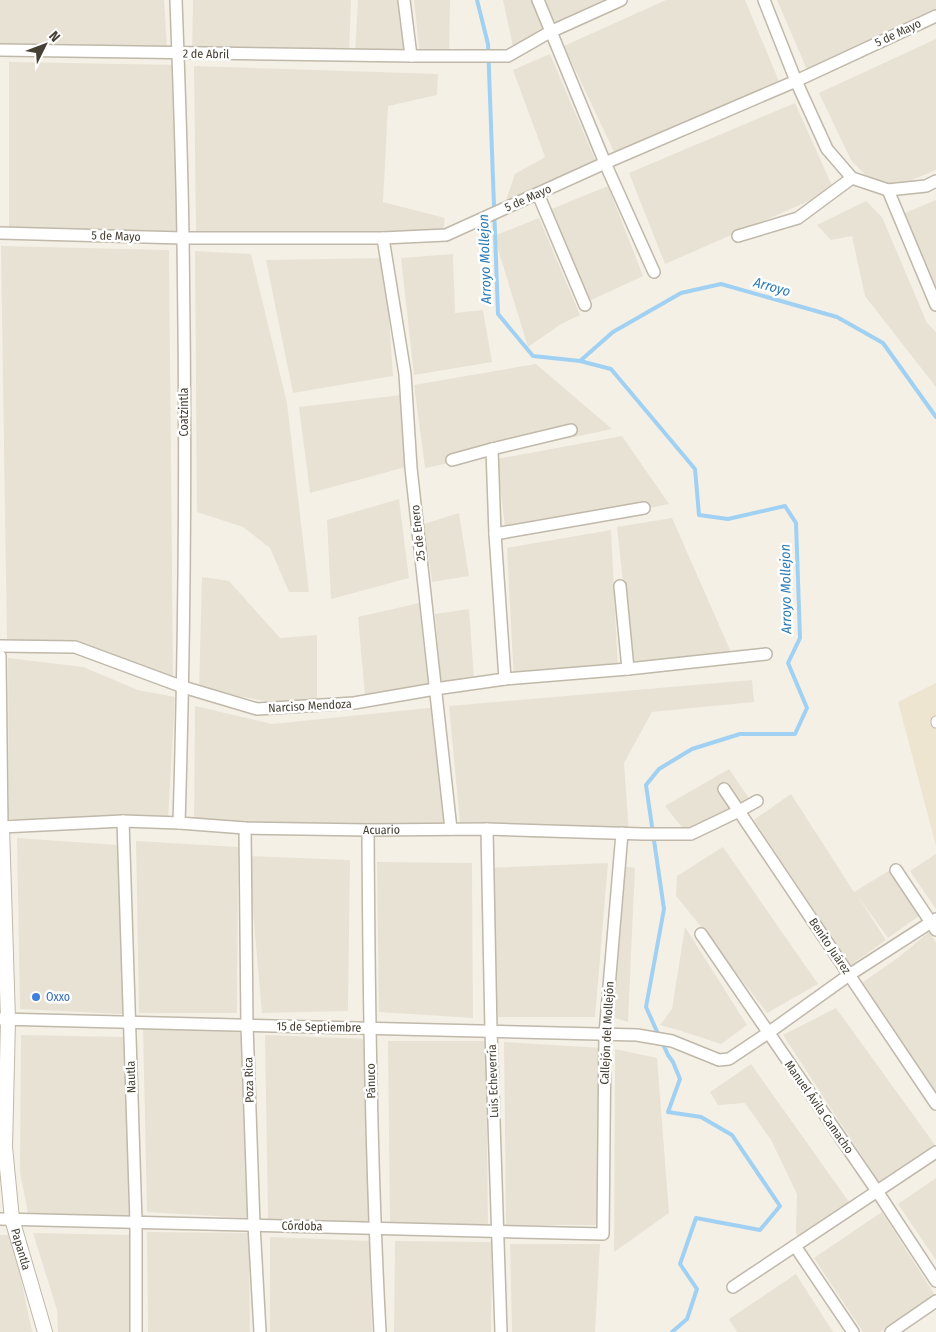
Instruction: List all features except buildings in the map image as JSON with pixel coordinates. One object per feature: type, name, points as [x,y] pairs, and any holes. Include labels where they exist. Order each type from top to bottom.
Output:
[{"type":"street","name":"Coatzintla","points":[[176,0],[183,238],[185,439],[180,823]]},
{"type":"street","points":[[404,0],[411,56]]},
{"type":"street","points":[[538,0],[605,163],[654,272]]},
{"type":"street","name":"2 de Abril","points":[[0,50],[440,57],[508,56],[550,32],[620,0]]},
{"type":"street","points":[[764,0],[796,80],[827,149],[852,178],[888,190],[926,186],[936,181]]},
{"type":"street","name":"5 de Mayo","points":[[0,233],[183,238],[382,238],[446,235],[936,16]]},
{"type":"street","points":[[738,236],[798,218],[852,178]]},
{"type":"street","points":[[888,190],[936,305]]},
{"type":"street","points":[[538,194],[586,304]]},
{"type":"street","name":"25 de Enero","points":[[382,238],[405,374],[411,468],[451,829]]},
{"type":"street","points":[[452,460],[571,430]]},
{"type":"street","points":[[492,449],[495,534],[505,679]]},
{"type":"street","points":[[495,534],[644,508]]},
{"type":"street","points":[[620,586],[628,669]]},
{"type":"street","name":"Narciso Mendoza","points":[[0,646],[75,647],[183,687],[257,709],[354,704],[435,689],[505,679],[628,669],[766,654]]},
{"type":"street","name":"Papantla","points":[[0,656],[6,1219],[45,1332]]},
{"type":"street","name":"Benito Juárez","points":[[724,789],[936,1104]]},
{"type":"street","name":"Acuario","points":[[1,827],[124,821],[245,828],[487,829],[691,834],[757,802]]},
{"type":"street","name":"Nautla","points":[[124,821],[136,1222],[136,1332]]},
{"type":"street","name":"Poza Rica","points":[[245,828],[248,1025],[254,1225],[260,1332]]},
{"type":"street","name":"Luis Echeverría","points":[[487,829],[491,1031],[501,1332]]},
{"type":"street","name":"Pánuco","points":[[368,830],[374,1228],[380,1332]]},
{"type":"street","name":"Callejón del Mollejón","points":[[603,1234],[605,1034],[622,833]]},
{"type":"street","points":[[768,1033],[850,975],[934,923],[896,870]]},
{"type":"street","name":"Manuel Ávila Camacho","points":[[701,934],[877,1191],[936,1281]]},
{"type":"street","name":"15 de Septiembre","points":[[4,1020],[637,1035],[672,1041],[719,1060],[729,1059],[768,1033]]},
{"type":"street","points":[[733,1287],[936,1152]]},
{"type":"street","name":"Córdoba","points":[[6,1219],[603,1234]]},
{"type":"street","points":[[795,1246],[853,1332]]},
{"type":"street","points":[[891,1332],[936,1301]]},
{"type":"shaded area","points":[[0,0],[164,0],[167,49],[0,47]]},
{"type":"shaded area","points":[[193,0],[351,0],[349,54],[192,51]]},
{"type":"shaded area","points":[[358,0],[407,0],[412,55],[355,55]]},
{"type":"shaded area","points":[[414,0],[450,0],[449,57],[420,58]]},
{"type":"shaded area","points":[[503,0],[532,0],[545,37],[514,51]]},
{"type":"shaded area","points":[[545,0],[618,0],[556,28]]},
{"type":"shaded area","points":[[666,0],[745,0],[781,86],[617,158],[564,46]]},
{"type":"shaded area","points":[[777,0],[936,0],[936,14],[808,72]]},
{"type":"shaded area","points":[[936,39],[936,170],[902,184],[873,183],[851,160],[819,93]]},
{"type":"shaded area","points":[[550,54],[597,164],[505,203],[515,174],[545,157],[513,70]]},
{"type":"shaded area","points":[[9,62],[180,65],[177,233],[9,227]]},
{"type":"shaded area","points":[[194,66],[438,74],[437,95],[388,106],[383,202],[445,218],[443,231],[347,235],[196,234]]},
{"type":"shaded area","points":[[795,103],[834,190],[665,264],[629,173]]},
{"type":"shaded area","points":[[608,186],[643,276],[587,302],[549,210]]},
{"type":"shaded area","points":[[936,200],[936,288],[905,213]]},
{"type":"shaded area","points":[[866,201],[882,217],[927,323],[936,332],[936,387],[865,296],[852,236],[831,240],[817,225]]},
{"type":"shaded area","points":[[539,218],[580,315],[561,324],[528,347],[494,236]]},
{"type":"shaded area","points":[[1,246],[169,250],[173,680],[78,646],[7,643]]},
{"type":"shaded area","points":[[195,251],[251,254],[287,403],[309,592],[289,592],[270,548],[243,527],[197,512]]},
{"type":"shaded area","points":[[453,254],[455,313],[483,310],[492,362],[414,375],[401,258]]},
{"type":"shaded area","points":[[385,258],[393,376],[293,393],[266,260]]},
{"type":"shaded area","points":[[536,364],[612,429],[425,468],[414,385]]},
{"type":"shaded area","points":[[401,395],[406,467],[310,493],[299,407]]},
{"type":"shaded area","points":[[622,436],[669,504],[506,536],[497,459]]},
{"type":"shaded area","points":[[399,499],[409,578],[331,599],[327,520]]},
{"type":"shaded area","points":[[459,513],[469,576],[432,582],[424,524]]},
{"type":"shaded area","points":[[672,518],[734,659],[633,674],[617,527]]},
{"type":"shaded area","points":[[611,530],[618,671],[514,682],[507,548]]},
{"type":"shaded area","points":[[202,577],[229,581],[280,638],[317,635],[317,700],[282,704],[199,689]]},
{"type":"shaded area","points":[[419,603],[428,686],[365,696],[358,617]]},
{"type":"shaded area","points":[[469,609],[474,678],[441,682],[435,614]]},
{"type":"shaded area","points":[[8,658],[83,667],[138,690],[175,697],[168,820],[9,819]]},
{"type":"shaded area","points":[[752,680],[754,702],[652,712],[624,763],[629,833],[461,833],[449,706]]},
{"type":"shaded area","points":[[936,683],[936,846],[898,702]]},
{"type":"shaded area","points":[[195,706],[272,724],[438,707],[449,833],[194,826]]},
{"type":"shaded area","points":[[729,769],[750,800],[685,831],[665,806]]},
{"type":"shaded area","points":[[791,794],[854,892],[890,870],[919,916],[888,938],[857,895],[886,940],[848,967],[748,824]]},
{"type":"shaded area","points":[[17,838],[118,845],[123,1014],[20,1009]]},
{"type":"shaded area","points":[[136,841],[238,847],[237,1013],[139,1013]]},
{"type":"shaded area","points":[[723,847],[818,984],[767,1013],[676,896],[677,876]]},
{"type":"shaded area","points":[[936,854],[936,909],[910,871]]},
{"type":"shaded area","points":[[248,856],[350,860],[348,1011],[262,1013]]},
{"type":"shaded area","points":[[377,862],[472,863],[473,1018],[379,1012]]},
{"type":"shaded area","points":[[608,863],[595,1017],[498,1017],[486,868]]},
{"type":"shaded area","points":[[622,866],[635,868],[628,1022],[612,1017]]},
{"type":"shaded area","points":[[685,927],[747,1025],[721,1044],[660,1025],[672,1009]]},
{"type":"shaded area","points":[[929,932],[936,942],[936,1093],[860,984],[899,957]]},
{"type":"shaded area","points":[[836,1008],[935,1145],[879,1182],[783,1035]]},
{"type":"shaded area","points":[[143,1028],[246,1032],[248,1218],[147,1212]]},
{"type":"shaded area","points":[[21,1035],[126,1037],[129,1222],[29,1218],[20,1172]]},
{"type":"shaded area","points":[[265,1035],[368,1039],[371,1221],[268,1222]]},
{"type":"shaded area","points":[[388,1041],[486,1041],[488,1227],[390,1224]]},
{"type":"shaded area","points":[[504,1042],[603,1048],[602,1225],[506,1225]]},
{"type":"shaded area","points":[[615,1049],[657,1058],[669,1213],[614,1252]]},
{"type":"shaded area","points":[[751,1064],[849,1202],[799,1241],[796,1233],[797,1194],[771,1140],[745,1103],[718,1105],[710,1092]]},
{"type":"shaded area","points":[[936,1178],[936,1260],[898,1204]]},
{"type":"shaded area","points":[[882,1212],[936,1297],[880,1332],[863,1332],[814,1258]]},
{"type":"shaded area","points":[[147,1232],[249,1233],[250,1332],[148,1332]]},
{"type":"shaded area","points":[[33,1233],[132,1235],[132,1332],[58,1332],[57,1310]]},
{"type":"shaded area","points":[[0,1235],[12,1235],[32,1332],[0,1332]]},
{"type":"shaded area","points":[[270,1237],[369,1241],[372,1332],[270,1332]]},
{"type":"shaded area","points":[[395,1241],[492,1242],[491,1332],[394,1332]]},
{"type":"shaded area","points":[[510,1244],[600,1244],[595,1332],[512,1332]]},
{"type":"shaded area","points":[[796,1274],[833,1332],[737,1332],[729,1319]]},
{"type":"waterway","name":"Arroyo Mollejon","points":[[477,0],[488,44],[498,314],[533,356],[580,361],[611,369],[695,469],[699,515],[728,519],[785,506],[796,523],[800,638],[788,663],[807,708],[795,734],[740,734],[692,749],[659,769],[646,785],[664,909],[646,1007],[659,1036]]},
{"type":"waterway","name":"Arroyo","points":[[580,361],[613,332],[681,293],[721,284],[837,317],[883,343],[936,417]]},
{"type":"waterway","name":"Arroyo Mollejon","points":[[662,1042],[680,1079],[668,1112],[701,1117],[732,1135],[780,1206],[760,1230],[696,1218],[680,1264],[697,1289],[687,1319],[672,1332]]},
{"type":"place","name":"Oxxo","points":[[36,997]]}]
